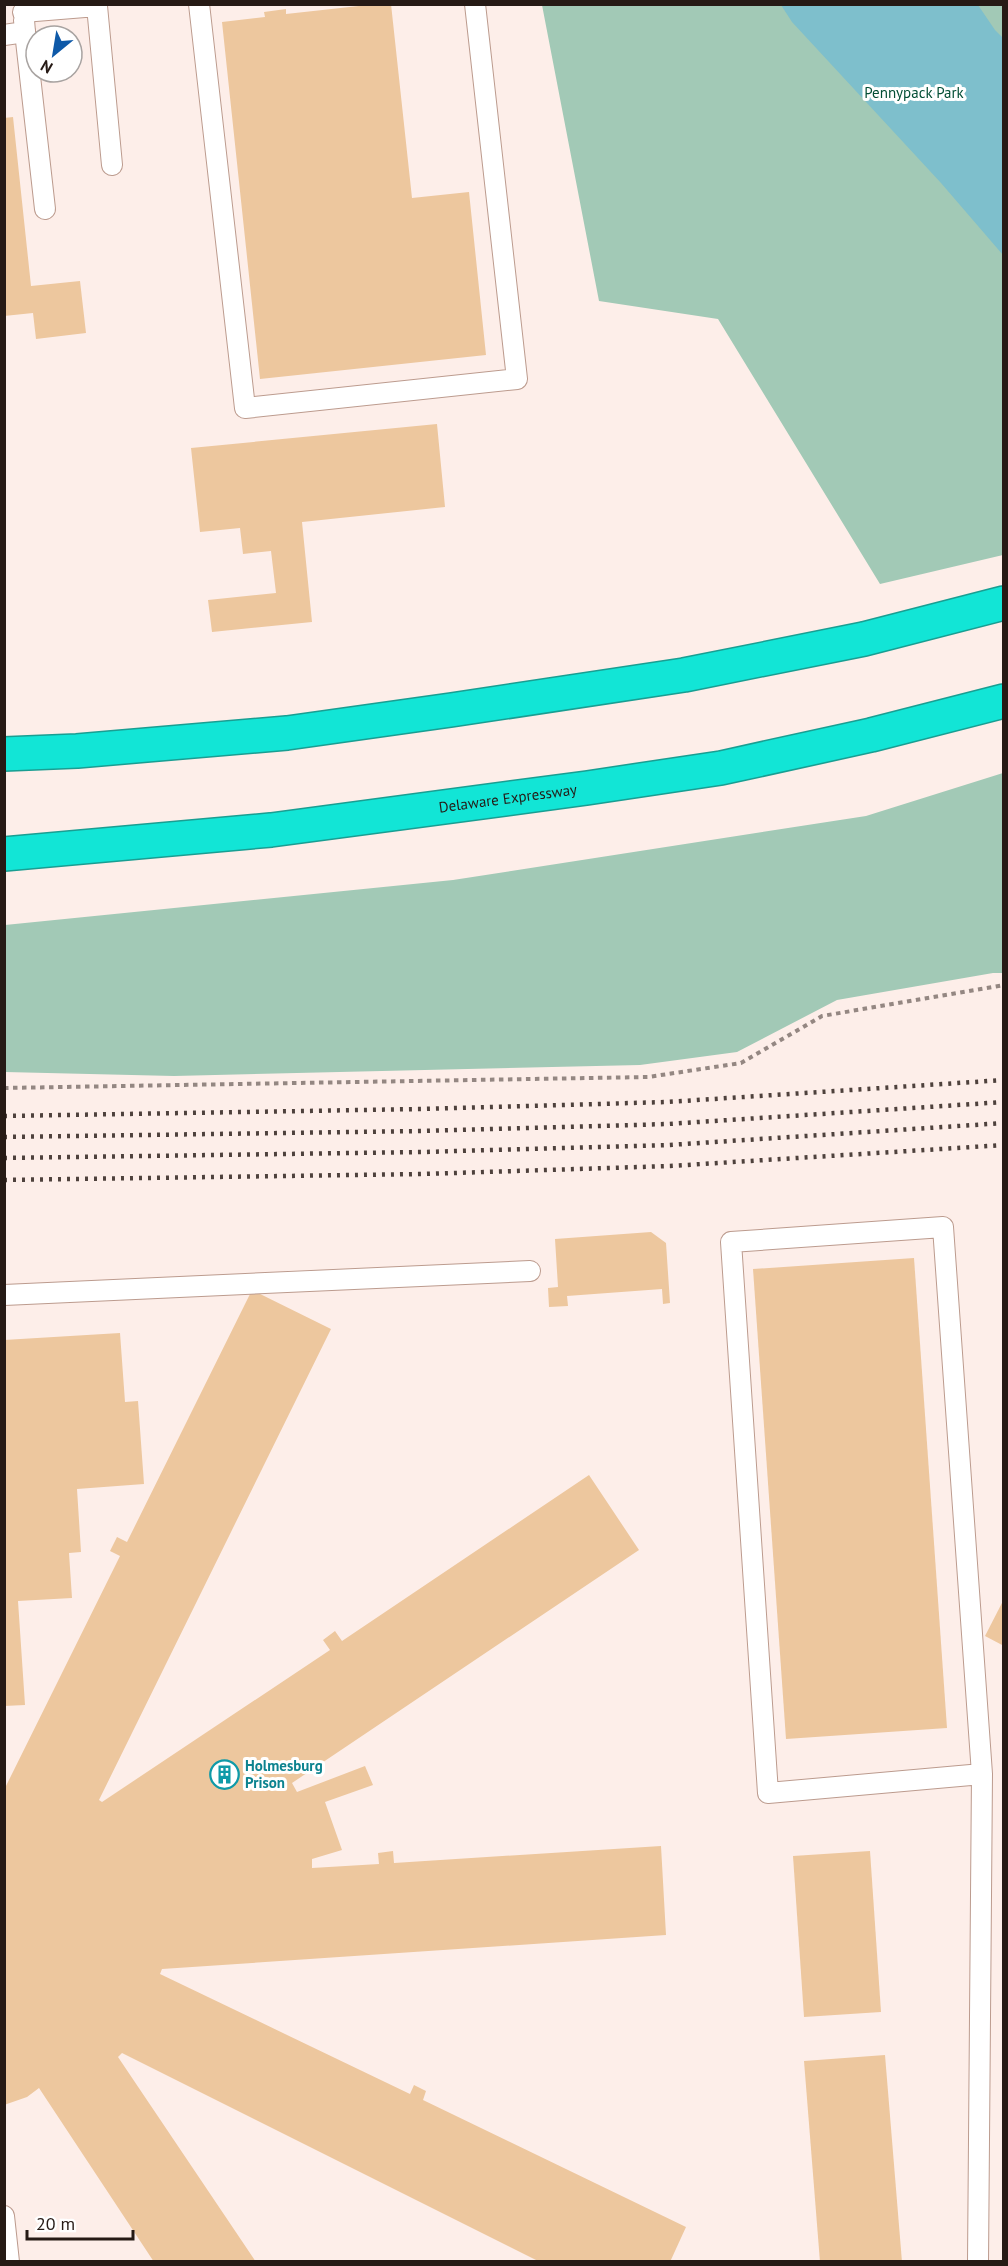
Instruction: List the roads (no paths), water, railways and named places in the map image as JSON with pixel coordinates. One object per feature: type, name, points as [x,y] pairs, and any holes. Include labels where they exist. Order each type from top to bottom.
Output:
[{"type":"highway","points":[[4,754],[77,751],[287,733],[451,710],[706,670],[864,639],[1004,603]]},
{"type":"highway","name":"Delaware Expressway","points":[[4,854],[271,830],[598,787],[722,768],[871,735],[1004,701]]},
{"type":"lane","points":[[199,4],[244,408],[517,379],[475,4]]},
{"type":"lane","points":[[4,35],[23,16],[98,6],[112,165]]},
{"type":"lane","points":[[23,16],[45,208]]},
{"type":"lane","points":[[978,2262],[982,1774],[943,1227],[731,1242],[768,1793],[982,1774]]},
{"type":"lane","points":[[4,1295],[530,1271]]},
{"type":"lane","points":[[4,2216],[9,2262]]},
{"type":"water","points":[[781,5],[978,5],[1003,38],[1003,255],[941,183],[792,22]]},
{"type":"railway","points":[[4,1116],[422,1109],[667,1102],[1004,1080]]},
{"type":"railway","points":[[4,1137],[422,1131],[668,1124],[1004,1102]]},
{"type":"railway","points":[[4,1158],[423,1152],[669,1145],[1004,1123]]},
{"type":"railway","points":[[4,1180],[423,1174],[670,1166],[1004,1145]]},
{"type":"place","name":"Holmesburg Prison","points":[[224,1775]]},
{"type":"park label","name":"Pennypack Park","points":[[914,93]]}]
